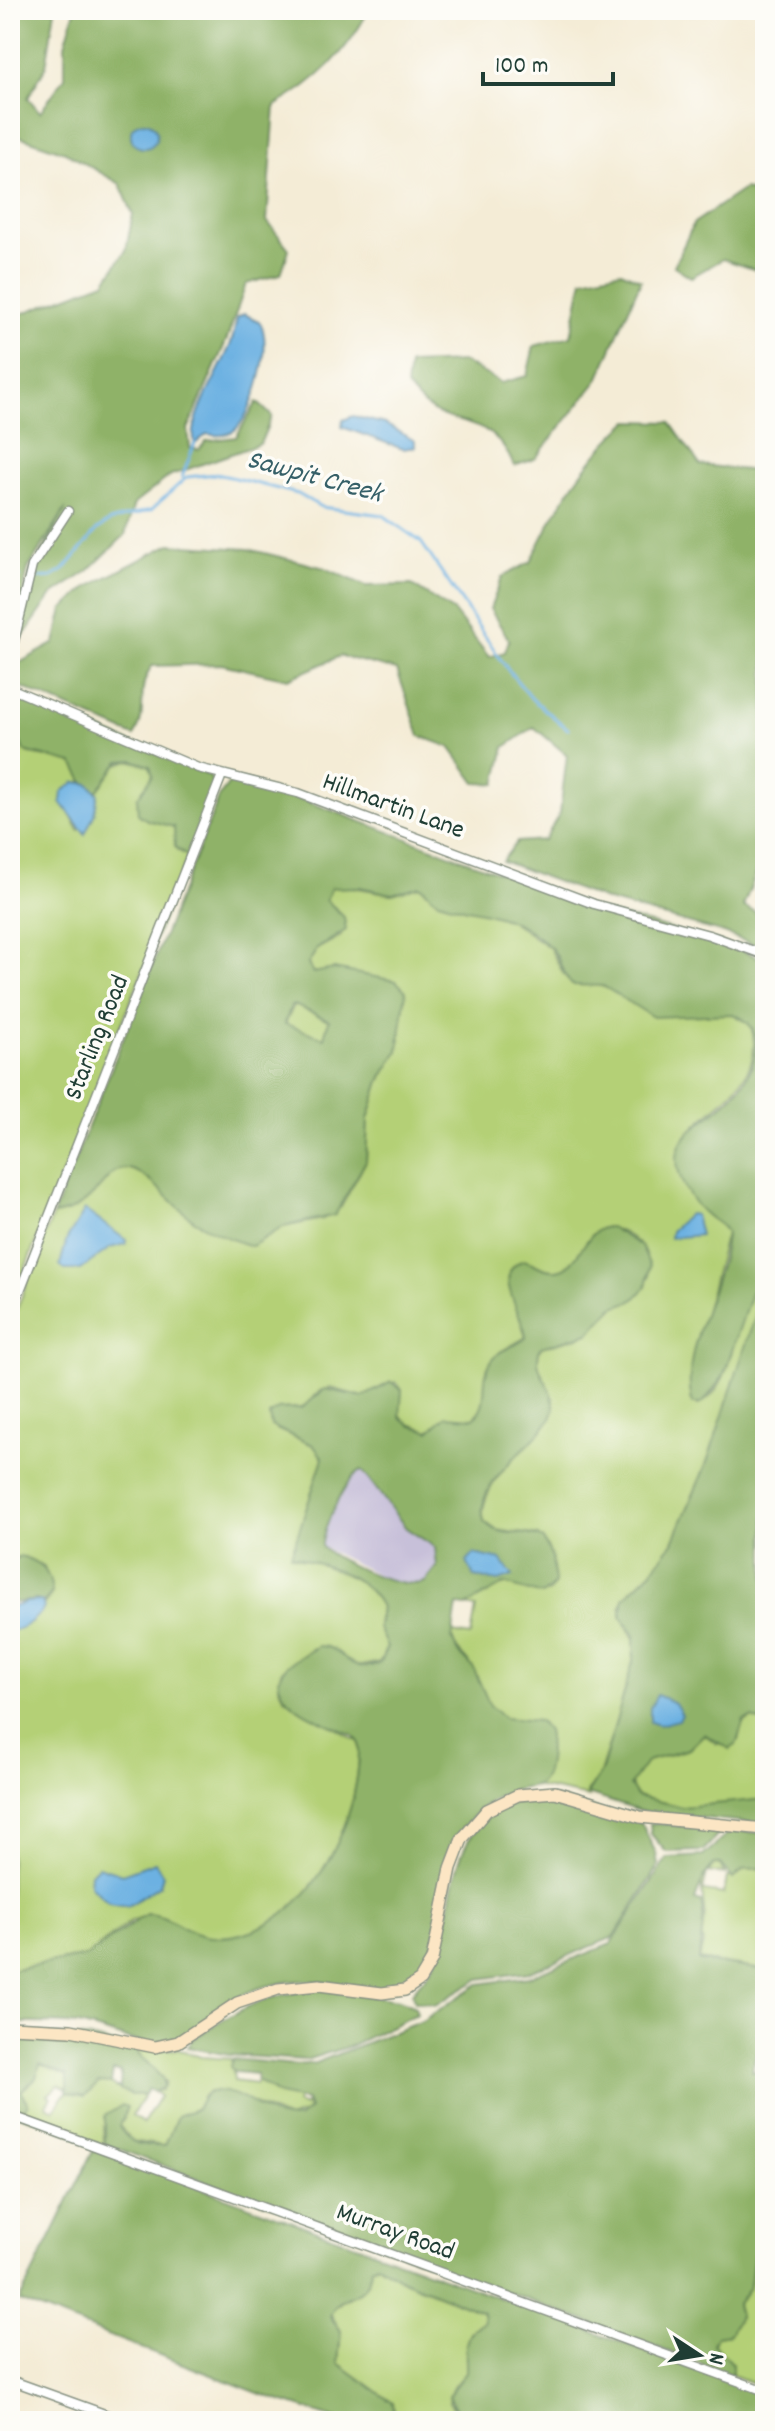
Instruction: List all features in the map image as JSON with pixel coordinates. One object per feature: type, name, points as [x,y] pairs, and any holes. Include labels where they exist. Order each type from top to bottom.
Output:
[{"type":"street","points":[[10,658],[32,566],[68,511]]},
{"type":"street","name":"Hillmartin Lane","points":[[10,688],[171,758],[222,775],[298,793],[594,904],[709,935],[765,955]]},
{"type":"street","name":"Starling Road","points":[[10,1316],[222,775]]},
{"type":"street","points":[[10,2027],[79,2031],[155,2047],[178,2042],[237,2003],[278,1989],[319,1985],[382,1993],[405,1990],[420,1980],[432,1960],[451,1868],[462,1839],[487,1810],[518,1795],[555,1792],[640,1817],[765,1829]]},
{"type":"street","name":"Murray Road","points":[[10,2115],[765,2391]]},
{"type":"street","points":[[10,2380],[124,2421]]},
{"type":"shaded area","points":[[362,1470],[405,1528],[435,1547],[437,1567],[425,1582],[408,1585],[384,1578],[322,1547],[326,1524],[355,1472]]},
{"type":"green space","points":[[10,10],[55,10],[46,66],[28,98],[40,112],[65,77],[65,45],[75,10],[369,10],[330,65],[275,106],[267,221],[289,249],[281,274],[246,284],[227,339],[188,429],[190,448],[199,450],[206,441],[236,437],[257,402],[272,416],[260,444],[171,475],[134,504],[125,535],[88,571],[52,595],[25,634],[20,636],[32,572],[66,508],[28,569],[14,638],[10,639],[10,322],[21,314],[105,282],[126,250],[133,214],[120,184],[65,152],[10,133]]},
{"type":"green space","points":[[744,189],[765,196],[765,273],[723,259],[691,277],[674,266],[694,223]]},
{"type":"green space","points":[[621,271],[641,280],[598,380],[535,459],[514,466],[495,437],[473,425],[436,413],[406,387],[409,364],[464,362],[501,383],[527,376],[534,346],[571,336],[583,279]]},
{"type":"green space","points":[[629,421],[670,422],[700,465],[765,472],[765,812],[754,842],[761,862],[743,906],[762,916],[765,914],[765,949],[724,933],[608,901],[502,861],[517,842],[544,840],[560,813],[567,755],[534,727],[505,747],[496,784],[476,783],[450,747],[420,736],[397,670],[340,656],[288,679],[221,664],[152,666],[144,684],[141,718],[134,736],[10,682],[14,666],[55,643],[63,609],[88,587],[170,544],[248,549],[325,568],[366,586],[412,585],[454,612],[489,657],[505,652],[509,640],[490,609],[502,577],[531,562],[572,486]]},
{"type":"green space","points":[[10,691],[210,776],[214,787],[188,856],[175,847],[174,827],[147,820],[138,814],[137,798],[153,775],[150,766],[133,760],[120,761],[97,791],[83,781],[73,763],[24,751],[10,720]]},
{"type":"green space","points":[[10,720],[27,753],[68,761],[79,772],[83,781],[65,789],[61,799],[79,830],[94,815],[97,791],[116,765],[129,760],[150,766],[153,772],[142,817],[174,827],[177,850],[188,856],[10,1307]]},
{"type":"green space","points":[[230,782],[248,783],[287,794],[602,911],[723,943],[765,960],[765,1276],[762,1274],[756,1279],[723,1377],[702,1404],[693,1404],[691,1363],[718,1274],[726,1233],[691,1198],[680,1175],[677,1158],[680,1145],[689,1133],[742,1085],[751,1068],[756,1047],[753,1031],[748,1023],[733,1014],[653,1017],[603,986],[572,985],[551,948],[535,935],[509,920],[439,901],[420,886],[392,894],[360,887],[331,888],[326,900],[344,917],[346,930],[317,949],[308,964],[313,973],[334,969],[396,981],[406,991],[398,1051],[380,1081],[368,1119],[366,1161],[335,1215],[283,1227],[252,1246],[195,1221],[150,1181],[131,1170],[122,1169],[110,1176],[79,1206],[53,1215],[220,795]],"holes":[[[294,1005],[329,1020],[324,1038],[285,1024]]]},
{"type":"green space","points":[[340,885],[392,894],[420,886],[438,901],[504,916],[550,948],[564,975],[691,1014],[733,1014],[750,1024],[754,1048],[749,1068],[737,1086],[692,1129],[681,1143],[678,1158],[681,1175],[692,1198],[726,1233],[697,1343],[691,1399],[698,1405],[712,1395],[722,1379],[745,1301],[752,1285],[762,1274],[765,1286],[759,1310],[707,1463],[673,1542],[651,1572],[624,1598],[621,1607],[625,1623],[635,1640],[632,1671],[599,1776],[587,1792],[589,1797],[534,1786],[545,1770],[547,1731],[533,1723],[508,1720],[496,1712],[487,1701],[470,1664],[454,1644],[452,1633],[471,1636],[476,1608],[466,1606],[491,1589],[510,1584],[529,1592],[548,1593],[555,1584],[538,1536],[496,1530],[484,1521],[483,1508],[506,1466],[551,1418],[551,1399],[538,1365],[541,1347],[582,1336],[649,1277],[649,1267],[638,1243],[615,1229],[605,1227],[592,1236],[565,1268],[552,1270],[519,1262],[509,1283],[526,1337],[500,1352],[483,1406],[474,1418],[442,1420],[429,1431],[407,1423],[399,1413],[402,1390],[396,1382],[363,1397],[331,1388],[320,1391],[302,1408],[278,1409],[276,1429],[313,1445],[323,1458],[292,1555],[342,1573],[364,1586],[381,1607],[378,1624],[387,1647],[380,1662],[356,1667],[313,1648],[281,1671],[279,1687],[285,1698],[359,1742],[351,1807],[339,1840],[302,1898],[276,1919],[247,1933],[205,1936],[151,1914],[131,1921],[87,1956],[10,1970],[10,1631],[31,1622],[52,1593],[44,1567],[23,1557],[13,1557],[10,1547],[10,1327],[53,1215],[79,1206],[121,1168],[140,1173],[150,1180],[195,1221],[252,1246],[283,1227],[323,1219],[341,1207],[366,1161],[368,1119],[380,1081],[398,1051],[405,997],[334,969],[317,973],[309,970],[308,964],[317,949],[341,936],[341,913],[326,900],[331,888]]},
{"type":"green space","points":[[294,1005],[329,1020],[324,1038],[285,1024]]},
{"type":"green space","points":[[610,1227],[641,1246],[650,1266],[646,1287],[634,1300],[612,1308],[589,1333],[541,1347],[539,1365],[553,1399],[551,1418],[496,1478],[483,1506],[484,1521],[490,1527],[543,1539],[552,1558],[555,1584],[542,1595],[505,1584],[466,1606],[457,1605],[452,1639],[459,1653],[473,1667],[490,1706],[504,1718],[539,1721],[547,1731],[547,1767],[539,1784],[509,1792],[491,1802],[470,1819],[458,1837],[445,1877],[434,1939],[428,1957],[418,1972],[407,1981],[393,1986],[361,1987],[311,1981],[266,1986],[238,1997],[185,2034],[166,2041],[132,2040],[77,2025],[10,2023],[10,1970],[87,1956],[146,1914],[214,1937],[247,1932],[276,1918],[302,1897],[339,1840],[351,1807],[359,1742],[353,1735],[297,1708],[281,1690],[278,1679],[287,1665],[318,1646],[335,1650],[361,1667],[380,1662],[387,1647],[378,1628],[381,1607],[374,1595],[342,1572],[291,1555],[323,1458],[313,1445],[271,1426],[269,1415],[278,1409],[302,1408],[325,1389],[363,1397],[391,1382],[402,1390],[400,1417],[412,1426],[429,1431],[446,1416],[474,1418],[482,1405],[485,1377],[493,1358],[526,1337],[509,1284],[509,1274],[514,1266],[524,1260],[547,1269],[564,1268],[601,1229]],"holes":[[[362,1470],[406,1528],[435,1547],[437,1567],[425,1582],[403,1583],[372,1574],[322,1547],[325,1529],[336,1504]]]},
{"type":"green space","points":[[765,1286],[765,1723],[752,1718],[744,1720],[736,1745],[730,1749],[704,1734],[689,1749],[647,1761],[630,1785],[637,1796],[682,1807],[765,1799],[765,1824],[643,1812],[587,1794],[602,1770],[634,1658],[634,1634],[621,1616],[624,1598],[651,1572],[673,1542],[707,1463]]},
{"type":"green space","points":[[20,1556],[39,1564],[47,1573],[52,1593],[43,1603],[37,1600],[10,1603],[10,1561]]},
{"type":"green space","points":[[752,1718],[765,1723],[765,1799],[679,1808],[646,1801],[633,1792],[631,1781],[647,1761],[689,1749],[704,1734],[717,1744],[738,1741],[741,1724]]},
{"type":"green space","points":[[527,1798],[557,1798],[641,1822],[656,1853],[658,1866],[614,1937],[529,1972],[479,1979],[435,2005],[414,2001],[412,1993],[437,1958],[453,1884],[468,1842],[481,1824],[500,1809]]},
{"type":"green space","points":[[650,1823],[717,1830],[720,1833],[703,1851],[666,1852],[651,1834]]},
{"type":"green space","points":[[731,1831],[765,1833],[765,1868],[744,1869],[733,1879],[720,1864],[714,1864],[704,1876],[695,1900],[701,1902],[703,1917],[699,1961],[765,1970],[765,2046],[756,2054],[752,2071],[765,2073],[765,2225],[755,2246],[750,2286],[736,2305],[739,2316],[730,2334],[717,2336],[713,2344],[732,2364],[732,2375],[105,2144],[105,2116],[122,2105],[127,2107],[120,2126],[127,2138],[144,2145],[165,2146],[177,2116],[197,2108],[210,2092],[233,2094],[277,2116],[299,2118],[309,2109],[306,2101],[279,2095],[257,2080],[257,2074],[235,2072],[230,2067],[232,2059],[296,2065],[315,2063],[422,2021],[478,1984],[528,1977],[611,1944],[667,1858],[703,1856]]},
{"type":"green space","points":[[714,1864],[720,1865],[725,1874],[708,1872]]},
{"type":"green space","points":[[765,1868],[765,1970],[699,1960],[703,1943],[700,1930],[705,1919],[701,1882],[706,1874],[703,1891],[724,1894],[727,1877],[736,1877],[744,1869]]},
{"type":"green space","points":[[321,1989],[399,2000],[415,2007],[417,2014],[350,2046],[306,2060],[229,2055],[187,2047],[208,2029],[253,2005],[301,1991]]},
{"type":"green space","points":[[10,2032],[94,2039],[135,2050],[162,2078],[164,2087],[154,2092],[148,2089],[145,2094],[132,2095],[115,2087],[120,2087],[121,2072],[113,2071],[111,2084],[98,2083],[85,2097],[67,2092],[67,2075],[40,2064],[36,2078],[21,2091],[28,2104],[20,2115],[10,2112]]},
{"type":"green space","points":[[177,2049],[201,2057],[232,2059],[234,2081],[256,2084],[257,2080],[277,2094],[298,2099],[297,2104],[304,2107],[306,2102],[308,2112],[288,2119],[231,2094],[209,2092],[196,2109],[177,2116],[165,2146],[130,2141],[120,2126],[124,2118],[103,2126],[104,2141],[110,2148],[20,2115],[28,2102],[22,2095],[22,2088],[41,2064],[68,2076],[67,2089],[59,2085],[48,2095],[51,2097],[46,2105],[54,2110],[67,2092],[109,2083],[132,2095],[145,2094],[132,2116],[143,2123],[160,2096],[154,2092],[162,2090],[165,2083],[135,2050]]},
{"type":"green space","points":[[94,2149],[765,2395],[765,2421],[537,2421],[530,2417],[462,2420],[448,2396],[466,2373],[468,2337],[484,2322],[483,2312],[403,2280],[377,2264],[371,2267],[365,2286],[340,2302],[330,2316],[341,2331],[338,2363],[393,2403],[395,2421],[343,2421],[266,2396],[19,2301]]},
{"type":"green space","points":[[765,2225],[765,2387],[732,2375],[732,2364],[713,2346],[717,2336],[730,2334],[739,2316],[736,2305],[750,2286],[755,2246]]},
{"type":"green space","points":[[377,2264],[403,2280],[483,2312],[484,2321],[468,2337],[466,2373],[452,2389],[449,2402],[462,2420],[395,2421],[393,2403],[338,2363],[341,2331],[330,2313],[366,2285],[371,2267]]},
{"type":"water","points":[[144,122],[153,126],[157,135],[153,144],[144,148],[135,144],[131,135],[135,126]]},
{"type":"water","points":[[244,314],[259,321],[265,345],[260,379],[248,412],[232,432],[207,434],[195,444],[194,434],[200,409],[231,343],[237,318]]},
{"type":"water","points":[[353,416],[385,424],[415,441],[415,447],[403,449],[342,427],[343,420]]},
{"type":"water","points":[[75,782],[89,784],[98,794],[94,815],[85,834],[61,802],[62,792]]},
{"type":"water","points":[[85,1210],[126,1240],[126,1244],[110,1248],[80,1270],[65,1270],[60,1265],[67,1239]]},
{"type":"water","points":[[689,1214],[695,1215],[700,1235],[670,1238],[671,1231]]},
{"type":"water","points":[[474,1554],[501,1560],[513,1576],[499,1581],[474,1577],[467,1562]]},
{"type":"water","points":[[42,1601],[44,1608],[33,1620],[10,1631],[10,1608],[26,1602]]},
{"type":"water","points":[[657,1695],[675,1703],[682,1715],[679,1720],[659,1725],[650,1722],[650,1708]]},
{"type":"water","points":[[155,1862],[163,1875],[160,1885],[128,1906],[109,1903],[90,1886],[91,1873],[98,1866],[122,1874]]},
{"type":"waterway","points":[[182,477],[195,443]]},
{"type":"waterway","name":"Sawpit Creek","points":[[36,578],[52,577],[64,570],[97,530],[110,521],[151,510],[187,477],[216,474],[298,494],[321,507],[383,515],[421,542],[508,670],[533,700],[568,729]]},
{"type":"waterway","name":"Sawpit Creek","points":[[10,579],[20,577]]}]
